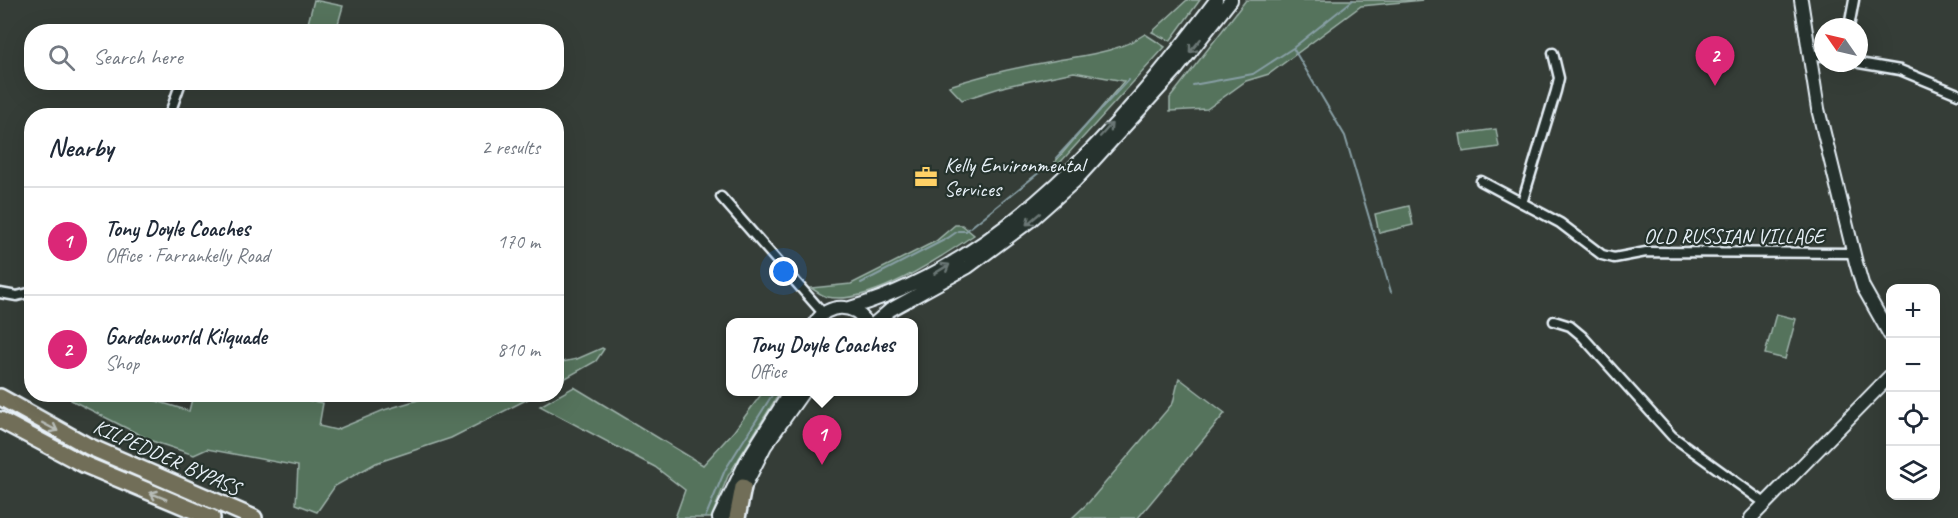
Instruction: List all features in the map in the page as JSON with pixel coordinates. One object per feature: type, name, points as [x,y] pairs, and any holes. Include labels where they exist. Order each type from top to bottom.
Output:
[{"type":"highway","name":"KILPEDDER BYPASS","points":[[0,397],[88,446],[254,518]]},
{"type":"highway","name":"KILPEDDER BYPASS","points":[[0,420],[83,464],[212,518]]},
{"type":"highway","points":[[737,518],[743,487]]},
{"type":"main road","points":[[820,318],[841,307],[850,308],[897,293],[922,281],[972,250],[1029,208],[1074,165],[1130,105],[1216,0]]},
{"type":"main road","points":[[881,318],[890,310],[969,267],[1030,221],[1075,181],[1170,77],[1231,0]]},
{"type":"main road","points":[[1801,0],[1818,109],[1854,253],[1863,287],[1886,328]]},
{"type":"main road","points":[[850,308],[862,318]]},
{"type":"main road","points":[[1751,518],[1886,380]]},
{"type":"main road","points":[[719,518],[746,462],[787,396]]},
{"type":"main road","points":[[729,518],[765,446],[800,396]]},
{"type":"street","points":[[1851,18],[1854,0]]},
{"type":"street","points":[[1522,203],[1556,91],[1558,78],[1553,53]]},
{"type":"street","points":[[1810,54],[1814,55]]},
{"type":"street","points":[[1868,65],[1900,70],[1958,94]]},
{"type":"street","points":[[172,108],[179,90]]},
{"type":"street","name":"OLD RUSSIAN VILLAGE","points":[[1481,181],[1560,223],[1602,255],[1614,258],[1646,252],[1770,255],[1854,253]]},
{"type":"street","points":[[721,197],[820,318]]},
{"type":"street","points":[[0,293],[17,296],[24,294]]},
{"type":"street","points":[[1554,321],[1569,326],[1582,336],[1672,436],[1766,504]]},
{"type":"green space","points":[[314,0],[343,6],[338,24],[308,24]]},
{"type":"green space","points":[[1187,0],[1200,0],[1170,41],[1152,32]]},
{"type":"green space","points":[[1246,0],[1423,0],[1361,6],[1269,74],[1246,81],[1207,109],[1170,111],[1170,98]]},
{"type":"green space","points":[[1145,34],[1165,47],[1058,165],[1055,162],[1124,81],[1074,72],[1006,86],[962,100],[949,86],[1014,69],[1112,49]]},
{"type":"green space","points":[[1496,129],[1499,147],[1463,152],[1460,134]]},
{"type":"green space","points":[[1409,206],[1413,225],[1379,233],[1375,214]]},
{"type":"green space","points":[[955,225],[962,225],[974,235],[904,278],[863,294],[844,298],[827,297],[811,288],[851,284],[936,241]]},
{"type":"green space","points":[[1776,314],[1796,319],[1785,359],[1765,354]]},
{"type":"green space","points":[[604,349],[596,361],[564,379],[564,362]]},
{"type":"green space","points":[[1179,378],[1225,413],[1138,518],[1072,518],[1089,502],[1173,403]]},
{"type":"green space","points":[[574,387],[703,465],[734,431],[760,396],[778,396],[728,476],[711,518],[675,518],[685,490],[655,467],[540,406],[547,402],[564,402],[564,393]]},
{"type":"green space","points":[[75,402],[160,402],[189,411],[191,402],[318,402],[323,403],[319,426],[336,430],[384,410],[411,402],[522,402],[451,438],[376,463],[335,486],[317,512],[296,504],[298,466],[207,449],[194,455],[152,441]]},
{"type":"waterway","points":[[1193,85],[1253,74],[1293,48],[1353,0]]},
{"type":"waterway","points":[[1293,48],[1345,136],[1391,292]]},
{"type":"waterway","points":[[1056,158],[1128,80]]},
{"type":"waterway","points":[[861,283],[958,231],[966,231],[1046,167]]},
{"type":"waterway","points":[[705,518],[725,470],[771,396]]},
{"type":"place","name":"Gardenworld Kilquade","points":[[1715,86]]},
{"type":"place","name":"Kelly Environmental Services","points":[[926,177]]},
{"type":"place","name":"Tony Doyle Coaches","points":[[822,465]]}]
